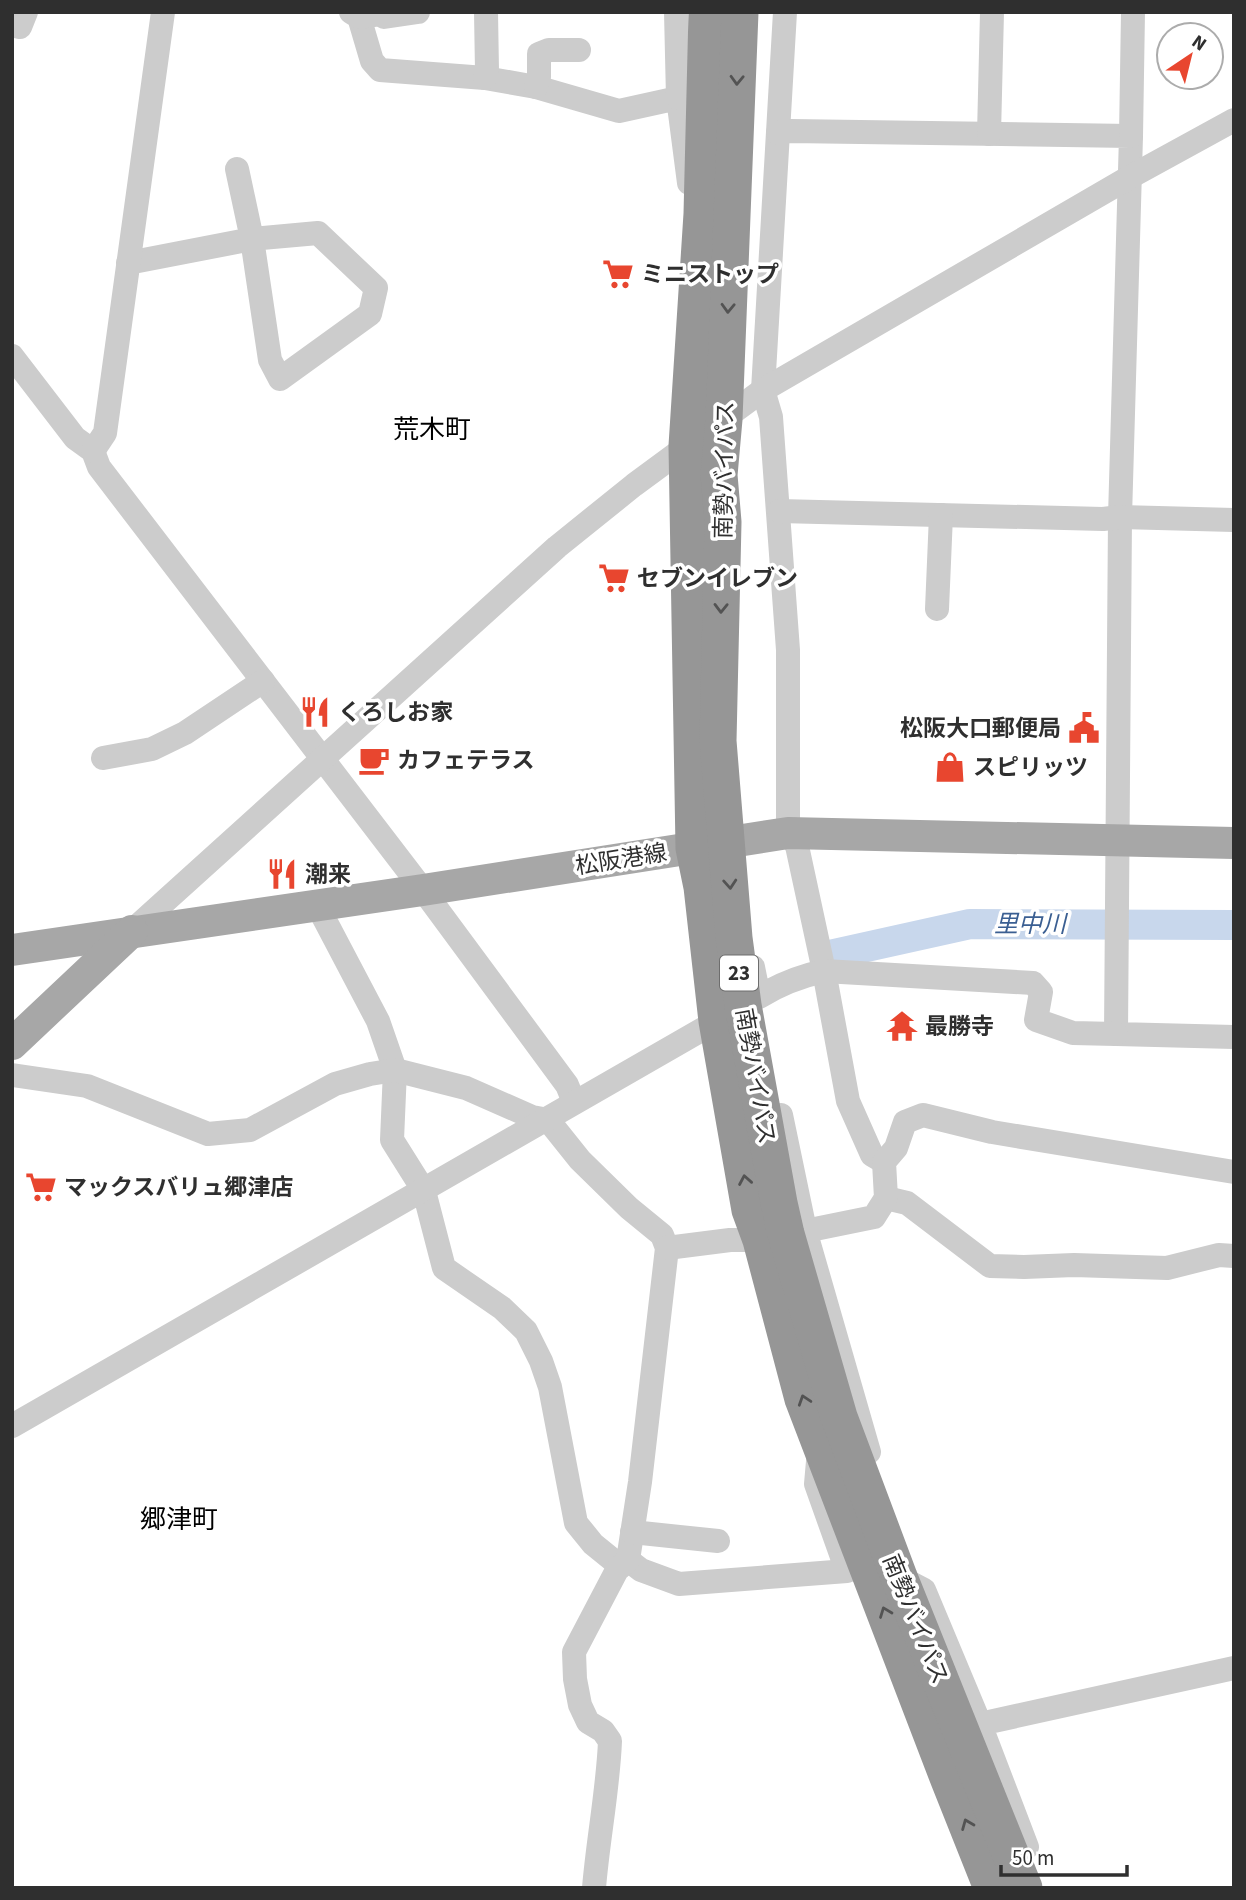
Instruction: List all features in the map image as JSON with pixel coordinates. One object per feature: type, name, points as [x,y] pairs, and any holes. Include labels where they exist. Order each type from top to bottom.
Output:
[{"type":"highway","name":"南勢バイパス","points":[[707,12],[702,214],[687,446],[711,845],[734,938],[743,1005],[784,1235],[803,1399],[992,1888]]},
{"type":"highway","name":"南勢バイパス","points":[[740,12],[724,419],[719,475],[723,522],[718,741],[711,845],[702,887],[717,1021],[750,1209],[784,1235],[839,1417],[911,1583],[1024,1888]]},
{"type":"main road","name":"松阪港線","points":[[12,950],[789,833],[1234,843]]},
{"type":"main road","points":[[12,1044],[132,931]]},
{"type":"street","points":[[12,25],[20,27],[26,12]]},
{"type":"street","points":[[93,451],[105,433],[163,12]]},
{"type":"street","points":[[418,12],[384,17],[380,14],[355,15],[372,61],[380,70],[485,78],[536,87],[619,111],[678,98]]},
{"type":"street","points":[[485,78],[486,12]]},
{"type":"street","points":[[676,12],[678,98],[693,214],[702,214]]},
{"type":"street","points":[[785,12],[763,390],[771,417],[788,650],[789,833],[797,846],[848,1101],[872,1155],[884,1162]]},
{"type":"street","points":[[989,134],[992,12]]},
{"type":"street","points":[[1116,1034],[1120,517],[1133,12]]},
{"type":"street","points":[[536,87],[540,54],[549,50],[579,50]]},
{"type":"street","points":[[132,931],[557,547],[634,485],[763,390],[1130,177],[1234,120]]},
{"type":"street","points":[[778,133],[790,131],[1131,136]]},
{"type":"street","points":[[128,263],[252,239],[318,233],[376,288],[370,314],[280,379],[270,360],[252,239],[237,169]]},
{"type":"street","points":[[12,356],[75,438],[93,451],[99,467],[423,890],[567,1085],[574,1102]]},
{"type":"street","points":[[779,511],[1234,520]]},
{"type":"street","points":[[937,609],[941,515]]},
{"type":"street","points":[[103,758],[152,749],[185,733],[263,681]]},
{"type":"street","points":[[317,905],[378,1021],[395,1070],[392,1140],[424,1191],[444,1268],[502,1308],[526,1331],[550,1387],[576,1523],[593,1544],[614,1561],[628,1560],[641,1570],[679,1584],[847,1571],[816,1484],[820,1443]]},
{"type":"street","points":[[734,938],[747,937],[759,997],[784,1235]]},
{"type":"street","points":[[759,997],[802,976],[824,971],[1033,983],[1041,992],[1036,1020],[1073,1033],[1234,1037]]},
{"type":"street","points":[[12,1426],[717,1021]]},
{"type":"street","points":[[12,1076],[87,1086],[208,1134],[250,1130],[335,1084],[395,1070],[466,1088],[532,1117],[548,1120],[580,1160],[629,1208],[662,1234],[667,1248],[640,1482],[628,1560],[617,1570],[574,1651],[580,1705],[588,1722],[603,1731],[610,1741],[608,1780],[594,1888]]},
{"type":"street","points":[[667,1248],[784,1235],[874,1217],[886,1198],[884,1162],[897,1148],[905,1122],[922,1115],[992,1132],[1234,1172]]},
{"type":"street","points":[[886,1198],[907,1203],[990,1265],[1167,1268],[1219,1255],[1234,1255]]},
{"type":"street","points":[[632,1532],[719,1541]]},
{"type":"street","points":[[911,1583],[980,1724],[1042,1888]]},
{"type":"street","points":[[980,1724],[1234,1668]]},
{"type":"waterway","name":"里中川","points":[[830,955],[970,924],[1234,925]]},
{"type":"place","name":"ミニストップ","points":[[618,274]]},
{"type":"place","name":"セブンイレブン","points":[[614,578]]},
{"type":"place","name":"くろしお家","points":[[315,712]]},
{"type":"place","name":"松阪大口郵便局","points":[[1084,728]]},
{"type":"place","name":"カフェテラス","points":[[374,760]]},
{"type":"place","name":"スピリッツ","points":[[950,767]]},
{"type":"place","name":"潮来","points":[[282,874]]},
{"type":"place","name":"最勝寺","points":[[902,1026]]},
{"type":"place","name":"マックスバリュ郷津店","points":[[41,1187]]},
{"type":"district","name":"荒木町","points":[[432,429]]},
{"type":"district","name":"郷津町","points":[[179,1519]]}]
